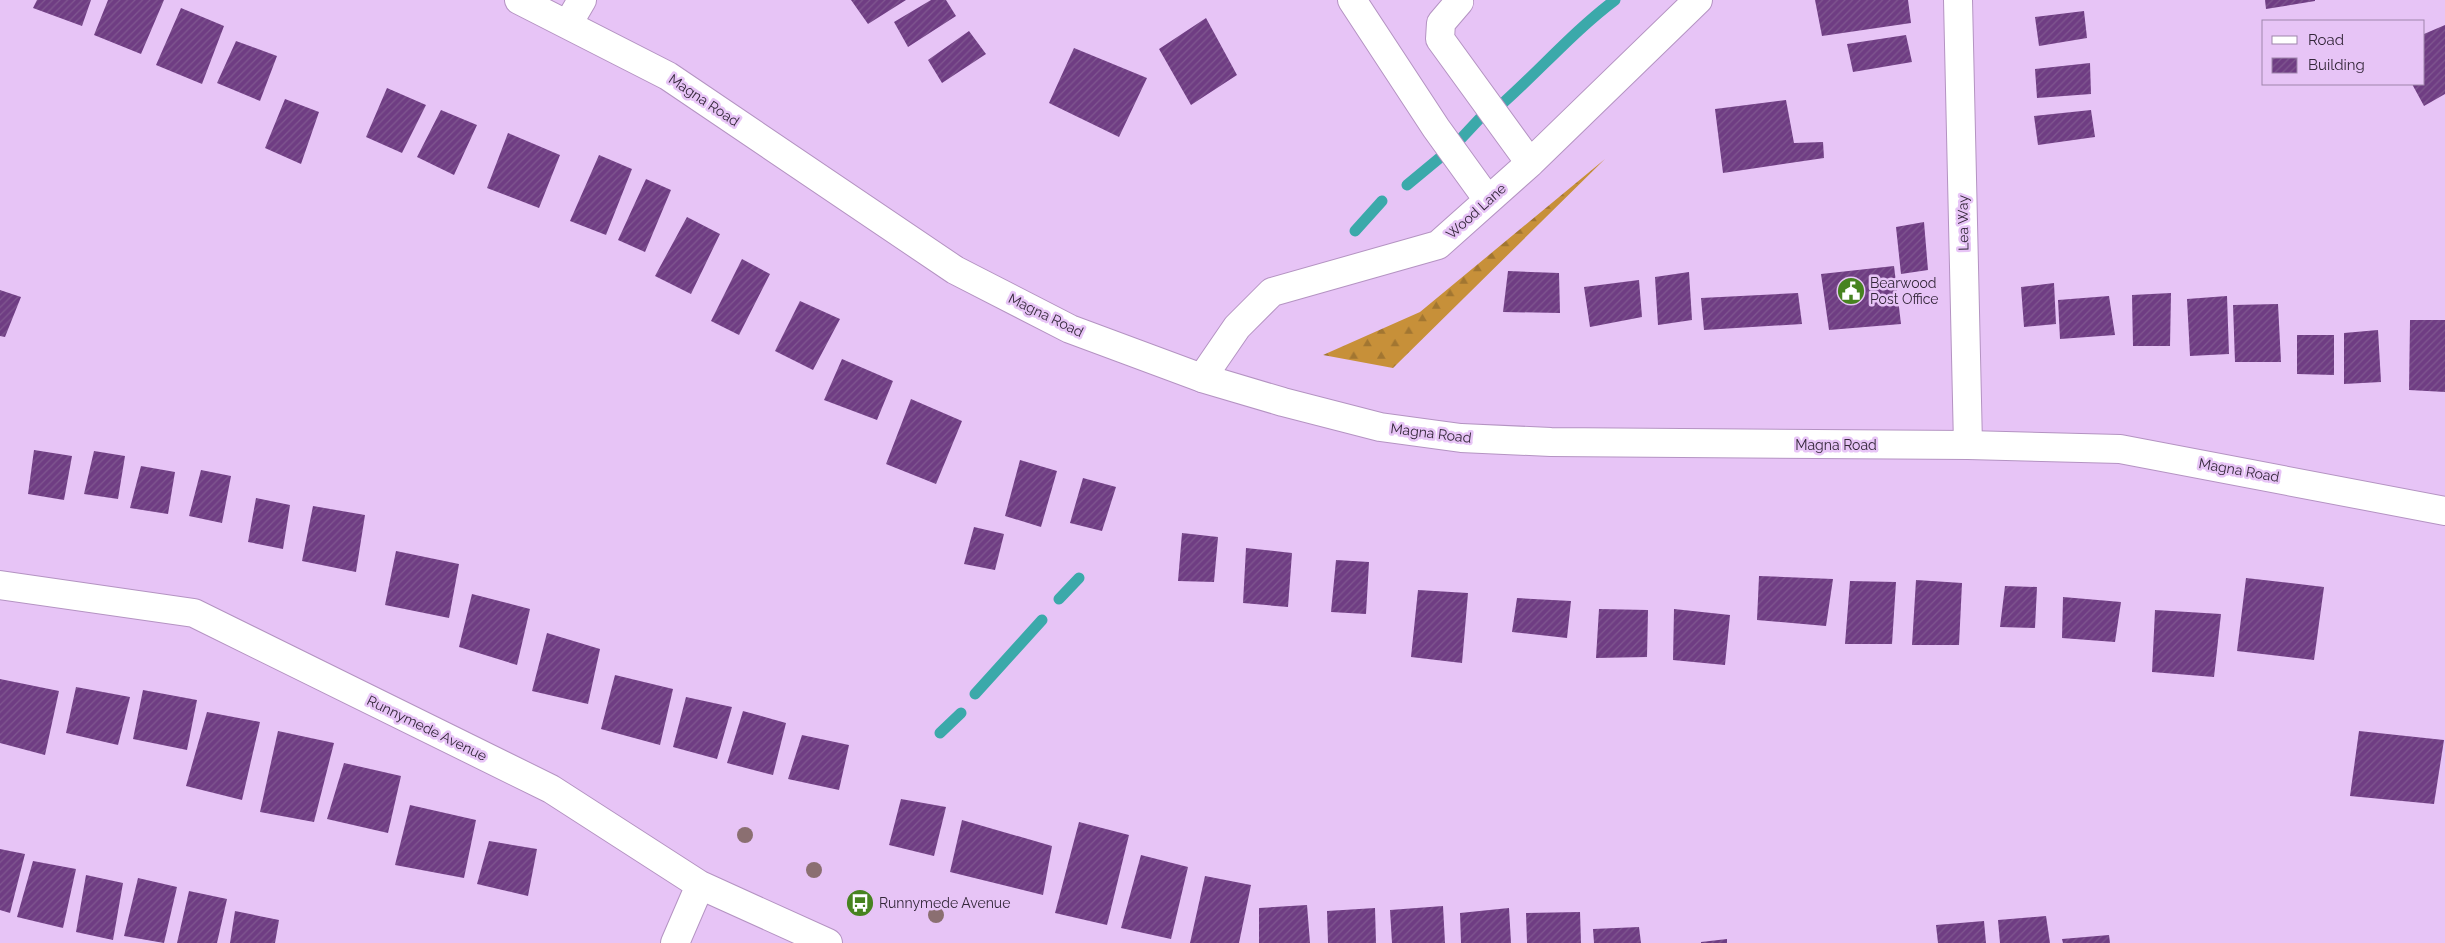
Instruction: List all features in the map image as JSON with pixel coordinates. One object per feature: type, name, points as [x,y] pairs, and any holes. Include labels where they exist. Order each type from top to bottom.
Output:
[{"type":"street","name":"Magna Road","points":[[519,0],[668,76],[955,270],[1070,329],[1202,378],[1283,402],[1380,427],[1461,438],[1551,442],[1968,445],[2120,449],[2445,511]]},
{"type":"street","points":[[568,24],[582,0]]},
{"type":"street","points":[[1352,0],[1436,128],[1488,200]]},
{"type":"street","points":[[1458,0],[1459,2],[1455,8],[1441,23],[1440,39],[1530,163]]},
{"type":"street","name":"Wood Lane","points":[[1202,378],[1237,328],[1272,292],[1438,244],[1530,163],[1698,0]]},
{"type":"street","name":"Lea Way","points":[[1958,0],[1968,445]]},
{"type":"street","name":"Runnymede Avenue","points":[[0,585],[194,613],[551,789],[700,885],[828,943]]},
{"type":"street","points":[[674,943],[700,885]]},
{"type":"green space","points":[[1605,159],[1393,368],[1323,355],[1420,312]]},
{"type":"building","points":[[37,0],[91,0],[82,26],[33,8]]},
{"type":"building","points":[[108,0],[164,0],[141,54],[94,35]]},
{"type":"building","points":[[851,0],[906,0],[868,24]]},
{"type":"building","points":[[931,0],[946,0],[956,16],[908,47],[894,22]]},
{"type":"building","points":[[1815,0],[1908,0],[1911,23],[1822,36]]},
{"type":"building","points":[[2265,0],[2315,0],[2315,1],[2266,9]]},
{"type":"building","points":[[181,8],[224,26],[202,84],[156,65]]},
{"type":"building","points":[[2084,11],[2087,38],[2039,46],[2035,17]]},
{"type":"building","points":[[1206,18],[1237,75],[1191,105],[1159,49]]},
{"type":"building","points":[[2445,25],[2445,94],[2424,106],[2413,85],[2425,85],[2425,34]]},
{"type":"building","points":[[969,31],[986,54],[942,83],[928,60]]},
{"type":"building","points":[[1906,35],[1912,62],[1853,72],[1847,44]]},
{"type":"building","points":[[236,41],[277,56],[260,101],[217,83]]},
{"type":"building","points":[[1074,48],[1147,78],[1119,137],[1049,103]]},
{"type":"building","points":[[2090,63],[2091,94],[2037,98],[2035,69]]},
{"type":"building","points":[[387,88],[426,105],[402,153],[366,137]]},
{"type":"building","points":[[285,99],[319,112],[301,164],[265,148]]},
{"type":"building","points":[[1786,100],[1794,143],[1823,142],[1824,158],[1723,173],[1715,109]]},
{"type":"building","points":[[441,110],[477,125],[454,175],[417,157]]},
{"type":"building","points":[[2091,110],[2095,137],[2038,145],[2034,116]]},
{"type":"building","points":[[508,133],[560,155],[539,208],[487,188]]},
{"type":"building","points":[[599,155],[632,169],[606,235],[570,221]]},
{"type":"building","points":[[646,179],[671,190],[645,252],[618,240]]},
{"type":"building","points":[[687,217],[720,234],[691,294],[655,276]]},
{"type":"building","points":[[1924,222],[1928,270],[1901,274],[1896,227]]},
{"type":"building","points":[[742,259],[770,274],[739,335],[711,321]]},
{"type":"building","points":[[1894,266],[1901,324],[1829,330],[1821,274]]},
{"type":"building","points":[[1508,271],[1559,273],[1560,313],[1503,312]]},
{"type":"building","points":[[1689,272],[1692,320],[1658,325],[1655,277]]},
{"type":"building","points":[[1639,280],[1642,317],[1590,327],[1584,287]]},
{"type":"building","points":[[2054,283],[2056,324],[2024,327],[2021,287]]},
{"type":"building","points":[[0,290],[21,297],[5,337],[0,336]]},
{"type":"building","points":[[1798,293],[1802,324],[1704,330],[1701,298]]},
{"type":"building","points":[[2171,293],[2170,346],[2133,346],[2132,295]]},
{"type":"building","points":[[2109,296],[2115,335],[2060,339],[2058,300]]},
{"type":"building","points":[[2227,296],[2229,354],[2190,356],[2187,299]]},
{"type":"building","points":[[800,301],[840,319],[813,370],[775,351]]},
{"type":"building","points":[[2278,304],[2281,362],[2235,362],[2233,305]]},
{"type":"building","points":[[2410,320],[2445,320],[2445,392],[2409,390]]},
{"type":"building","points":[[2378,330],[2381,382],[2344,384],[2344,333]]},
{"type":"building","points":[[2297,335],[2334,335],[2334,375],[2297,374]]},
{"type":"building","points":[[842,359],[893,381],[877,420],[824,400]]},
{"type":"building","points":[[911,399],[962,421],[936,484],[886,464]]},
{"type":"building","points":[[34,450],[72,456],[64,500],[28,494]]},
{"type":"building","points":[[94,451],[125,456],[118,499],[84,494]]},
{"type":"building","points":[[1020,460],[1057,471],[1041,527],[1005,516]]},
{"type":"building","points":[[141,466],[175,472],[168,514],[130,508]]},
{"type":"building","points":[[201,470],[231,476],[222,523],[189,516]]},
{"type":"building","points":[[1083,478],[1116,487],[1102,531],[1070,523]]},
{"type":"building","points":[[256,498],[290,505],[283,549],[248,542]]},
{"type":"building","points":[[313,506],[365,515],[356,572],[302,561]]},
{"type":"building","points":[[974,527],[1004,534],[995,570],[964,564]]},
{"type":"building","points":[[1182,533],[1218,537],[1214,582],[1178,581]]},
{"type":"building","points":[[1246,548],[1292,553],[1288,607],[1243,603]]},
{"type":"building","points":[[396,551],[459,564],[449,618],[385,605]]},
{"type":"building","points":[[1336,560],[1369,562],[1366,614],[1331,612]]},
{"type":"building","points":[[1759,576],[1833,579],[1826,626],[1757,620]]},
{"type":"building","points":[[2246,578],[2324,587],[2314,660],[2237,651]]},
{"type":"building","points":[[1916,580],[1962,583],[1959,645],[1912,645]]},
{"type":"building","points":[[1850,581],[1896,582],[1892,644],[1845,644]]},
{"type":"building","points":[[2005,586],[2037,587],[2035,628],[2000,627]]},
{"type":"building","points":[[1418,590],[1468,593],[1462,663],[1411,657]]},
{"type":"building","points":[[472,594],[530,609],[517,665],[459,647]]},
{"type":"building","points":[[2063,597],[2121,602],[2115,642],[2062,638]]},
{"type":"building","points":[[1517,598],[1571,601],[1567,638],[1512,632]]},
{"type":"building","points":[[1599,609],[1648,610],[1647,657],[1596,658]]},
{"type":"building","points":[[1674,609],[1730,615],[1725,665],[1673,660]]},
{"type":"building","points":[[2155,610],[2221,614],[2214,677],[2152,672]]},
{"type":"building","points":[[547,633],[600,649],[588,704],[532,691]]},
{"type":"building","points":[[615,675],[673,689],[660,745],[601,729]]},
{"type":"building","points":[[0,679],[59,691],[45,755],[0,743]]},
{"type":"building","points":[[76,687],[130,697],[118,745],[66,733]]},
{"type":"building","points":[[143,690],[197,700],[187,750],[133,739]]},
{"type":"building","points":[[686,697],[732,707],[717,759],[673,747]]},
{"type":"building","points":[[743,711],[786,723],[773,775],[727,763]]},
{"type":"building","points":[[207,712],[260,722],[242,800],[186,786]]},
{"type":"building","points":[[278,731],[334,743],[314,822],[260,812]]},
{"type":"building","points":[[2359,731],[2444,740],[2434,804],[2350,796]]},
{"type":"building","points":[[802,735],[849,745],[839,790],[788,779]]},
{"type":"building","points":[[344,763],[401,776],[388,833],[327,819]]},
{"type":"building","points":[[901,799],[946,807],[934,856],[889,845]]},
{"type":"building","points":[[410,805],[476,820],[464,878],[395,865]]},
{"type":"building","points":[[962,820],[1052,846],[1043,895],[950,872]]},
{"type":"building","points":[[1079,822],[1129,835],[1107,925],[1055,913]]},
{"type":"building","points":[[489,841],[537,849],[528,896],[477,884]]},
{"type":"building","points":[[0,849],[25,854],[10,913],[0,910]]},
{"type":"building","points":[[1141,855],[1188,867],[1171,939],[1121,928]]},
{"type":"building","points":[[33,861],[76,869],[63,928],[17,917]]},
{"type":"building","points":[[86,875],[123,883],[113,940],[76,932]]},
{"type":"building","points":[[1205,876],[1251,885],[1239,943],[1190,943]]},
{"type":"building","points":[[138,878],[177,887],[164,943],[124,936]]},
{"type":"building","points":[[189,891],[227,899],[217,943],[177,943]]},
{"type":"building","points":[[1307,905],[1310,943],[1259,943],[1259,908]]},
{"type":"building","points":[[1443,906],[1445,943],[1392,943],[1390,910]]},
{"type":"building","points":[[1375,908],[1376,943],[1328,943],[1327,911]]},
{"type":"building","points":[[1509,908],[1511,943],[1461,943],[1460,913]]},
{"type":"building","points":[[235,911],[279,920],[275,943],[230,943]]},
{"type":"building","points":[[1580,912],[1581,943],[1527,943],[1526,913]]},
{"type":"building","points":[[2046,916],[2050,943],[2000,943],[1998,920]]},
{"type":"building","points":[[1984,921],[1986,943],[1938,943],[1936,925]]},
{"type":"building","points":[[1639,927],[1641,943],[1594,943],[1593,929]]},
{"type":"building","points":[[2109,935],[2110,943],[2063,943],[2062,939]]},
{"type":"building","points":[[1727,939],[1727,943],[1701,943],[1701,942]]},
{"type":"waterway","points":[[1503,103],[1572,37],[1615,0]]},
{"type":"waterway","points":[[1455,145],[1484,114]]},
{"type":"waterway","points":[[1407,185],[1442,156]]},
{"type":"waterway","points":[[1355,231],[1382,201]]},
{"type":"waterway","points":[[1059,599],[1079,578]]},
{"type":"waterway","points":[[975,694],[1042,620]]},
{"type":"waterway","points":[[940,733],[961,713]]},
{"type":"place","name":"Bearwood Post Office","points":[[1851,291]]},
{"type":"place","name":"Runnymede Avenue","points":[[860,903]]}]
